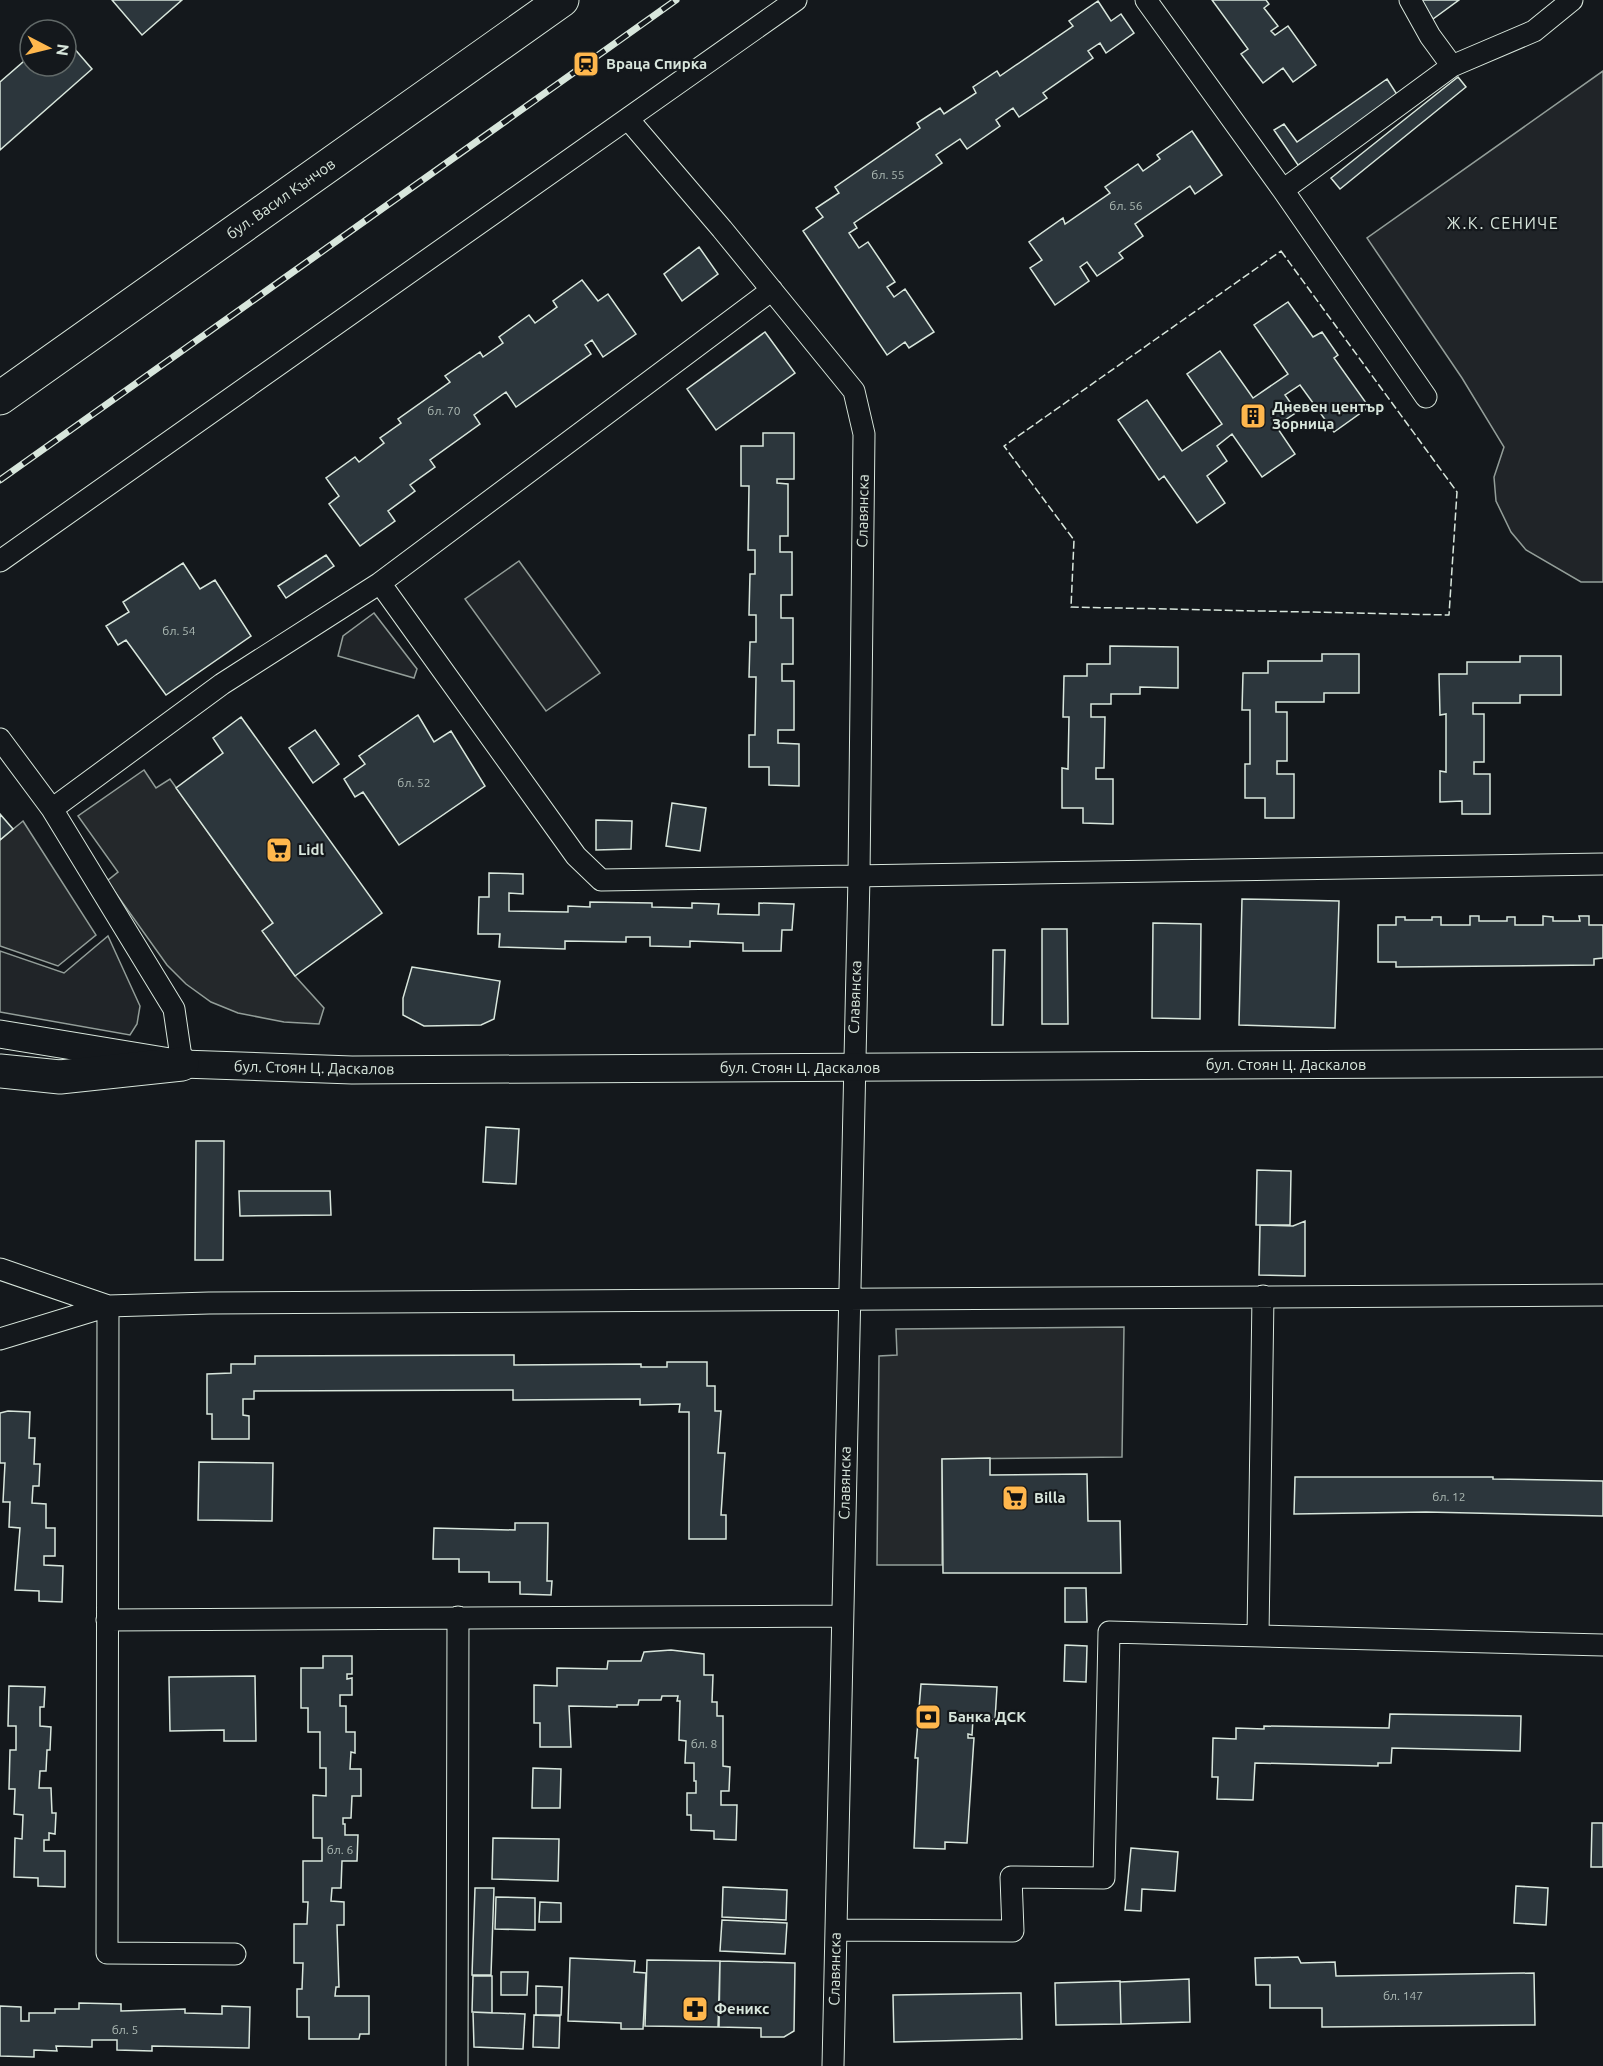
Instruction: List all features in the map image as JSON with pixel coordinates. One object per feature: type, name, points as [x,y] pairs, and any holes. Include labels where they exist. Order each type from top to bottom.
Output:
[{"type":"main road","name":"бул. Васил Кънчов","points":[[0,398],[562,0]]},
{"type":"main road","points":[[0,1071],[60,1077],[182,1064]]},
{"type":"street","points":[[0,561],[796,0]]},
{"type":"street","points":[[1146,0],[1283,190],[1426,397]]},
{"type":"street","points":[[1410,0],[1430,36],[1452,66]]},
{"type":"street","points":[[1283,190],[1452,66],[1534,31],[1572,0]]},
{"type":"street","name":"Славянска","points":[[628,119],[854,391],[864,434],[859,876],[853,1068],[833,2066]]},
{"type":"street","points":[[52,809],[222,684],[380,583],[772,290]]},
{"type":"street","points":[[380,583],[576,856],[601,880],[1603,864]]},
{"type":"street","points":[[0,739],[52,809],[174,1009],[182,1064]]},
{"type":"street","name":"бул. Стоян Ц. Даскалов","points":[[0,1034],[182,1064],[352,1070],[1603,1063]]},
{"type":"street","points":[[0,1269],[108,1306]]},
{"type":"street","points":[[0,1339],[108,1306],[849,1298],[1603,1295]]},
{"type":"street","points":[[1258,1636],[1263,1296]]},
{"type":"street","points":[[108,1306],[107,1953],[235,1954]]},
{"type":"street","points":[[107,1620],[842,1616]]},
{"type":"street","points":[[457,2066],[458,1617]]},
{"type":"street","points":[[836,1930],[1012,1931],[1011,1876],[1104,1878],[1109,1632],[1603,1645]]},
{"type":"shaded area","points":[[1603,71],[1603,582],[1581,582],[1526,550],[1511,532],[1496,501],[1494,477],[1504,447],[1462,378],[1367,238]]},
{"type":"shaded area","points":[[519,561],[600,673],[546,711],[465,599]]},
{"type":"shaded area","points":[[374,613],[417,669],[414,678],[338,656],[343,636]]},
{"type":"shaded area","points":[[144,770],[156,788],[170,779],[273,923],[263,931],[295,976],[324,1008],[319,1024],[284,1022],[238,1013],[211,1002],[186,984],[167,965],[107,881],[118,872],[78,816]]},
{"type":"shaded area","points":[[23,821],[96,935],[58,966],[0,946],[0,840]]},
{"type":"shaded area","points":[[108,936],[140,1006],[137,1024],[130,1035],[0,1012],[0,951],[64,973]]},
{"type":"shaded area","points":[[1124,1327],[1122,1457],[942,1459],[942,1565],[877,1565],[879,1356],[897,1355],[896,1329]]},
{"type":"building","points":[[112,0],[182,0],[142,35]]},
{"type":"building","points":[[1212,0],[1266,0],[1269,4],[1264,8],[1278,26],[1271,31],[1275,35],[1288,26],[1316,65],[1293,82],[1283,68],[1263,83],[1241,54],[1248,49]]},
{"type":"building","points":[[1420,0],[1459,0],[1433,19]]},
{"type":"building","points":[[1098,1],[1111,21],[1121,14],[1134,33],[1106,53],[1100,43],[1088,51],[1093,58],[1043,93],[1047,98],[1019,117],[1013,108],[996,120],[1000,126],[967,149],[960,139],[936,155],[942,163],[854,223],[857,228],[849,233],[859,248],[868,242],[895,282],[887,287],[894,297],[905,289],[934,332],[909,348],[905,342],[887,355],[803,231],[823,217],[816,208],[839,193],[835,187],[920,128],[917,123],[940,108],[944,114],[976,93],[973,87],[997,71],[1000,76],[1073,26],[1069,21]]},
{"type":"building","points":[[78,53],[92,69],[0,150],[0,82],[18,66],[18,78],[78,78]]},
{"type":"building","points":[[1458,77],[1466,87],[1340,189],[1331,178]]},
{"type":"building","points":[[1387,79],[1398,96],[1298,165],[1274,130],[1284,124],[1297,142]]},
{"type":"building","points":[[1192,131],[1222,175],[1195,194],[1190,186],[1135,224],[1143,236],[1119,253],[1123,258],[1097,276],[1087,262],[1080,267],[1089,281],[1055,305],[1030,268],[1042,260],[1029,242],[1063,218],[1065,224],[1110,193],[1105,187],[1138,164],[1143,171],[1160,159],[1157,155]]},
{"type":"building","points":[[699,247],[718,274],[682,301],[664,274]]},
{"type":"building","points":[[582,280],[598,301],[608,294],[636,334],[603,357],[592,340],[585,345],[591,354],[516,407],[506,392],[474,415],[480,424],[430,460],[435,467],[410,485],[415,491],[388,511],[395,521],[360,546],[329,504],[339,496],[326,478],[355,457],[359,462],[384,443],[380,438],[401,423],[398,419],[450,382],[445,376],[480,352],[483,357],[503,343],[499,337],[529,315],[535,323],[557,307],[553,301]]},
{"type":"building","name":"Дневен център Зорница","points":[[1288,302],[1313,337],[1322,332],[1338,355],[1334,358],[1369,407],[1334,432],[1300,385],[1285,395],[1297,412],[1276,426],[1295,454],[1262,477],[1232,434],[1217,446],[1227,461],[1207,476],[1225,503],[1197,523],[1164,476],[1159,480],[1118,420],[1147,400],[1182,451],[1222,424],[1187,374],[1220,351],[1253,398],[1288,374],[1254,325]]},
{"type":"building","points":[[765,332],[795,373],[716,430],[687,389]]},
{"type":"building","points":[[763,433],[794,433],[794,479],[777,479],[777,483],[788,484],[788,536],[780,536],[780,552],[792,552],[792,595],[781,595],[781,618],[793,618],[793,664],[782,664],[782,681],[794,681],[794,730],[778,730],[778,743],[799,744],[799,786],[769,785],[769,767],[749,767],[749,735],[755,735],[756,677],[749,677],[750,642],[756,642],[756,615],[749,615],[750,574],[755,574],[755,550],[748,550],[749,486],[741,486],[741,446],[763,446]]},
{"type":"building","points":[[326,555],[334,566],[286,598],[278,586]]},
{"type":"building","points":[[183,563],[200,589],[215,580],[251,636],[166,695],[126,640],[118,645],[106,626],[129,612],[123,602]]},
{"type":"building","points":[[1110,646],[1178,647],[1178,688],[1140,687],[1140,694],[1111,694],[1111,704],[1091,704],[1091,717],[1105,717],[1104,768],[1096,768],[1096,779],[1113,779],[1113,824],[1083,823],[1083,808],[1062,808],[1062,768],[1068,769],[1069,717],[1063,717],[1064,676],[1087,676],[1087,664],[1110,664]]},
{"type":"building","points":[[1322,654],[1359,654],[1359,693],[1324,693],[1324,702],[1276,702],[1276,712],[1287,712],[1287,761],[1277,761],[1277,774],[1294,774],[1294,818],[1265,818],[1265,798],[1245,798],[1245,764],[1250,764],[1250,710],[1242,710],[1243,673],[1268,673],[1268,661],[1322,661]]},
{"type":"building","points":[[1520,656],[1561,656],[1561,695],[1520,695],[1520,703],[1473,703],[1473,714],[1484,714],[1484,762],[1474,762],[1474,774],[1490,774],[1490,814],[1462,814],[1462,801],[1440,802],[1440,771],[1446,772],[1446,714],[1440,715],[1439,674],[1467,674],[1467,662],[1520,662]]},
{"type":"building","points":[[418,715],[434,742],[451,731],[485,786],[399,845],[363,792],[355,797],[344,779],[365,764],[359,756]]},
{"type":"building","name":"Lidl","points":[[241,717],[382,913],[295,976],[262,931],[273,923],[176,788],[223,753],[213,738]]},
{"type":"building","points":[[315,730],[339,764],[313,783],[289,748]]},
{"type":"building","points":[[672,803],[706,808],[700,851],[666,846]]},
{"type":"building","points":[[0,814],[13,829],[0,840]]},
{"type":"building","points":[[596,820],[632,821],[631,849],[596,850]]},
{"type":"building","points":[[489,873],[523,874],[523,894],[509,893],[509,911],[568,912],[568,906],[590,907],[590,902],[652,903],[652,907],[692,908],[692,903],[719,904],[718,914],[759,915],[759,903],[794,904],[792,930],[782,930],[781,951],[743,951],[743,943],[690,941],[690,947],[650,946],[650,937],[626,937],[626,942],[565,941],[565,949],[499,947],[500,934],[478,934],[479,897],[489,897]]},
{"type":"building","points":[[1242,899],[1339,901],[1335,1028],[1239,1025]]},
{"type":"building","points":[[1470,916],[1479,916],[1479,921],[1507,921],[1507,917],[1515,917],[1515,925],[1543,925],[1543,916],[1553,917],[1553,921],[1580,921],[1579,916],[1589,916],[1589,925],[1603,925],[1603,958],[1594,959],[1594,965],[1396,967],[1396,962],[1378,962],[1378,925],[1396,925],[1396,917],[1405,917],[1405,920],[1432,920],[1432,917],[1441,917],[1441,925],[1470,925]]},
{"type":"building","points":[[1153,923],[1201,924],[1200,1019],[1152,1018]]},
{"type":"building","points":[[1042,929],[1067,929],[1068,1024],[1042,1024]]},
{"type":"building","points":[[993,950],[1005,950],[1003,1025],[992,1025]]},
{"type":"building","points":[[412,967],[500,981],[494,1019],[481,1025],[424,1026],[403,1015],[403,998]]},
{"type":"building","points":[[486,1127],[519,1129],[516,1184],[483,1182]]},
{"type":"building","points":[[196,1141],[224,1141],[223,1260],[195,1260]]},
{"type":"building","points":[[1257,1170],[1291,1171],[1290,1225],[1256,1225]]},
{"type":"building","points":[[239,1191],[330,1191],[331,1215],[240,1216]]},
{"type":"building","points":[[1305,1221],[1305,1276],[1259,1275],[1260,1225],[1293,1226]]},
{"type":"building","points":[[514,1355],[514,1365],[641,1364],[641,1367],[667,1367],[667,1362],[707,1362],[707,1386],[715,1386],[715,1411],[721,1411],[718,1453],[725,1453],[721,1515],[726,1515],[726,1539],[689,1539],[689,1412],[679,1412],[680,1404],[640,1405],[640,1399],[513,1400],[513,1390],[254,1391],[254,1399],[243,1399],[243,1415],[249,1416],[249,1439],[212,1439],[212,1414],[207,1414],[207,1374],[231,1373],[231,1364],[255,1364],[255,1356]]},
{"type":"building","points":[[30,1412],[29,1438],[35,1438],[34,1464],[40,1464],[39,1486],[33,1486],[32,1503],[46,1504],[46,1528],[55,1528],[55,1556],[44,1556],[44,1565],[63,1566],[62,1602],[39,1601],[39,1591],[15,1590],[20,1528],[9,1527],[10,1502],[3,1502],[5,1463],[0,1463],[0,1413]]},
{"type":"building","name":"Billa","points":[[990,1458],[990,1475],[1087,1474],[1088,1521],[1120,1521],[1121,1573],[943,1573],[942,1459]]},
{"type":"building","points":[[199,1462],[273,1463],[272,1521],[198,1520]]},
{"type":"building","points":[[1295,1477],[1493,1477],[1493,1479],[1603,1481],[1603,1516],[1426,1512],[1294,1514]]},
{"type":"building","points":[[515,1523],[548,1523],[547,1581],[552,1581],[551,1595],[520,1594],[520,1582],[489,1582],[489,1572],[459,1572],[459,1559],[433,1559],[434,1528],[515,1530]]},
{"type":"building","points":[[1065,1588],[1086,1588],[1087,1622],[1065,1622]]},
{"type":"building","points":[[1065,1645],[1087,1646],[1086,1682],[1064,1681]]},
{"type":"building","points":[[671,1650],[704,1654],[704,1675],[713,1675],[712,1702],[717,1702],[717,1716],[723,1716],[723,1766],[730,1767],[729,1791],[721,1791],[721,1805],[737,1805],[736,1840],[714,1839],[714,1831],[691,1830],[691,1815],[687,1815],[687,1793],[696,1793],[696,1781],[694,1781],[694,1763],[685,1763],[686,1741],[679,1740],[680,1701],[677,1701],[678,1696],[662,1696],[661,1700],[639,1700],[638,1705],[617,1705],[617,1707],[569,1706],[571,1747],[540,1747],[540,1723],[534,1723],[534,1685],[557,1686],[557,1668],[607,1669],[608,1661],[641,1661],[644,1652]]},
{"type":"building","points":[[323,1656],[352,1656],[352,1674],[347,1674],[347,1679],[352,1678],[352,1695],[340,1695],[340,1706],[346,1706],[346,1732],[355,1732],[355,1753],[351,1752],[350,1769],[361,1769],[361,1796],[352,1796],[351,1818],[343,1818],[345,1835],[358,1835],[357,1861],[342,1861],[341,1888],[332,1888],[331,1901],[344,1902],[344,1925],[337,1925],[339,1987],[336,1987],[335,1996],[369,1996],[369,2034],[360,2034],[359,2039],[309,2039],[309,2017],[297,2017],[297,1989],[302,1989],[303,1963],[294,1963],[294,1924],[307,1924],[308,1902],[303,1902],[303,1861],[322,1861],[322,1838],[313,1838],[313,1795],[326,1796],[326,1768],[320,1768],[320,1732],[308,1732],[308,1708],[301,1708],[301,1668],[323,1668]]},
{"type":"building","points":[[255,1676],[256,1741],[224,1741],[224,1730],[170,1731],[169,1677]]},
{"type":"building","points":[[921,1684],[997,1687],[995,1720],[973,1719],[972,1735],[968,1734],[968,1738],[974,1738],[967,1843],[945,1842],[945,1849],[914,1848],[918,1758],[915,1758]]},
{"type":"building","points":[[9,1686],[45,1687],[44,1707],[40,1707],[40,1726],[51,1727],[50,1750],[47,1750],[46,1771],[40,1771],[39,1788],[51,1788],[52,1813],[56,1813],[55,1834],[49,1833],[49,1840],[44,1840],[44,1851],[65,1851],[65,1887],[38,1886],[38,1878],[14,1877],[15,1838],[22,1839],[23,1815],[14,1814],[15,1789],[9,1789],[10,1750],[16,1750],[16,1726],[8,1726]]},
{"type":"building","points":[[1390,1714],[1521,1716],[1520,1751],[1392,1748],[1391,1763],[1378,1763],[1378,1766],[1255,1763],[1253,1800],[1217,1799],[1218,1777],[1212,1777],[1213,1738],[1236,1739],[1236,1728],[1264,1729],[1264,1726],[1389,1728]]},
{"type":"building","points":[[533,1768],[561,1769],[560,1808],[532,1808]]},
{"type":"building","points":[[1592,1823],[1603,1823],[1603,1867],[1591,1867]]},
{"type":"building","points":[[493,1838],[559,1839],[558,1881],[492,1879]]},
{"type":"building","points":[[1131,1848],[1178,1852],[1175,1891],[1142,1889],[1141,1911],[1125,1910]]},
{"type":"building","points":[[1516,1886],[1548,1888],[1546,1925],[1514,1923]]},
{"type":"building","points":[[723,1887],[787,1890],[786,1920],[722,1917]]},
{"type":"building","points":[[475,1888],[494,1888],[491,1975],[472,1975]]},
{"type":"building","points":[[496,1897],[535,1898],[535,1930],[495,1929]]},
{"type":"building","points":[[540,1902],[561,1903],[561,1922],[539,1922]]},
{"type":"building","points":[[722,1920],[787,1923],[785,1954],[720,1951]]},
{"type":"building","points":[[1298,1957],[1301,1963],[1335,1962],[1336,1976],[1534,1973],[1535,2025],[1322,2027],[1322,2008],[1270,2008],[1270,1985],[1256,1985],[1255,1958]]},
{"type":"building","points":[[570,1958],[635,1961],[634,1972],[646,1973],[643,2029],[621,2029],[621,2023],[568,2021]]},
{"type":"building","points":[[647,1960],[720,1961],[718,2027],[645,2026]]},
{"type":"building","points":[[720,1961],[795,1963],[794,2031],[784,2037],[761,2037],[761,2028],[719,2027]]},
{"type":"building","points":[[501,1972],[528,1972],[527,1995],[501,1995]]},
{"type":"building","points":[[473,1976],[492,1976],[492,2013],[472,2012]]},
{"type":"building","points":[[1189,1979],[1190,2022],[1121,2024],[1120,1982]]},
{"type":"building","points":[[1120,1981],[1121,2024],[1056,2025],[1055,1983]]},
{"type":"building","points":[[536,1986],[562,1987],[561,2015],[536,2015]]},
{"type":"building","points":[[1021,1993],[1022,2039],[894,2042],[893,1995]]},
{"type":"building","points":[[79,2003],[121,2004],[121,2011],[185,2009],[185,2013],[222,2014],[222,2006],[250,2007],[249,2048],[152,2046],[152,2051],[117,2050],[117,2040],[92,2040],[92,2047],[56,2046],[57,2051],[34,2050],[34,2057],[0,2056],[0,2006],[21,2007],[21,2021],[29,2021],[29,2013],[55,2013],[55,2009],[79,2009]]},
{"type":"building","points":[[473,2012],[525,2014],[523,2049],[474,2047]]},
{"type":"building","points":[[534,2015],[560,2016],[559,2048],[533,2047]]},
{"type":"railway","points":[[0,480],[676,0]]},
{"type":"fence","points":[[1281,251],[1457,492],[1449,615],[1071,607],[1074,540],[1004,446],[1281,251]]},
{"type":"place","name":"Враца Спирка","points":[[586,64]]},
{"type":"place","name":"Дневен център Зорница","points":[[1253,416]]},
{"type":"place","name":"Lidl","points":[[279,850]]},
{"type":"place","name":"Billa","points":[[1015,1498]]},
{"type":"place","name":"Банка ДСК","points":[[928,1717]]},
{"type":"place","name":"Феникс","points":[[695,2009]]},
{"type":"district","name":"Ж.К. СЕНИЧЕ","points":[[1503,223]]}]
